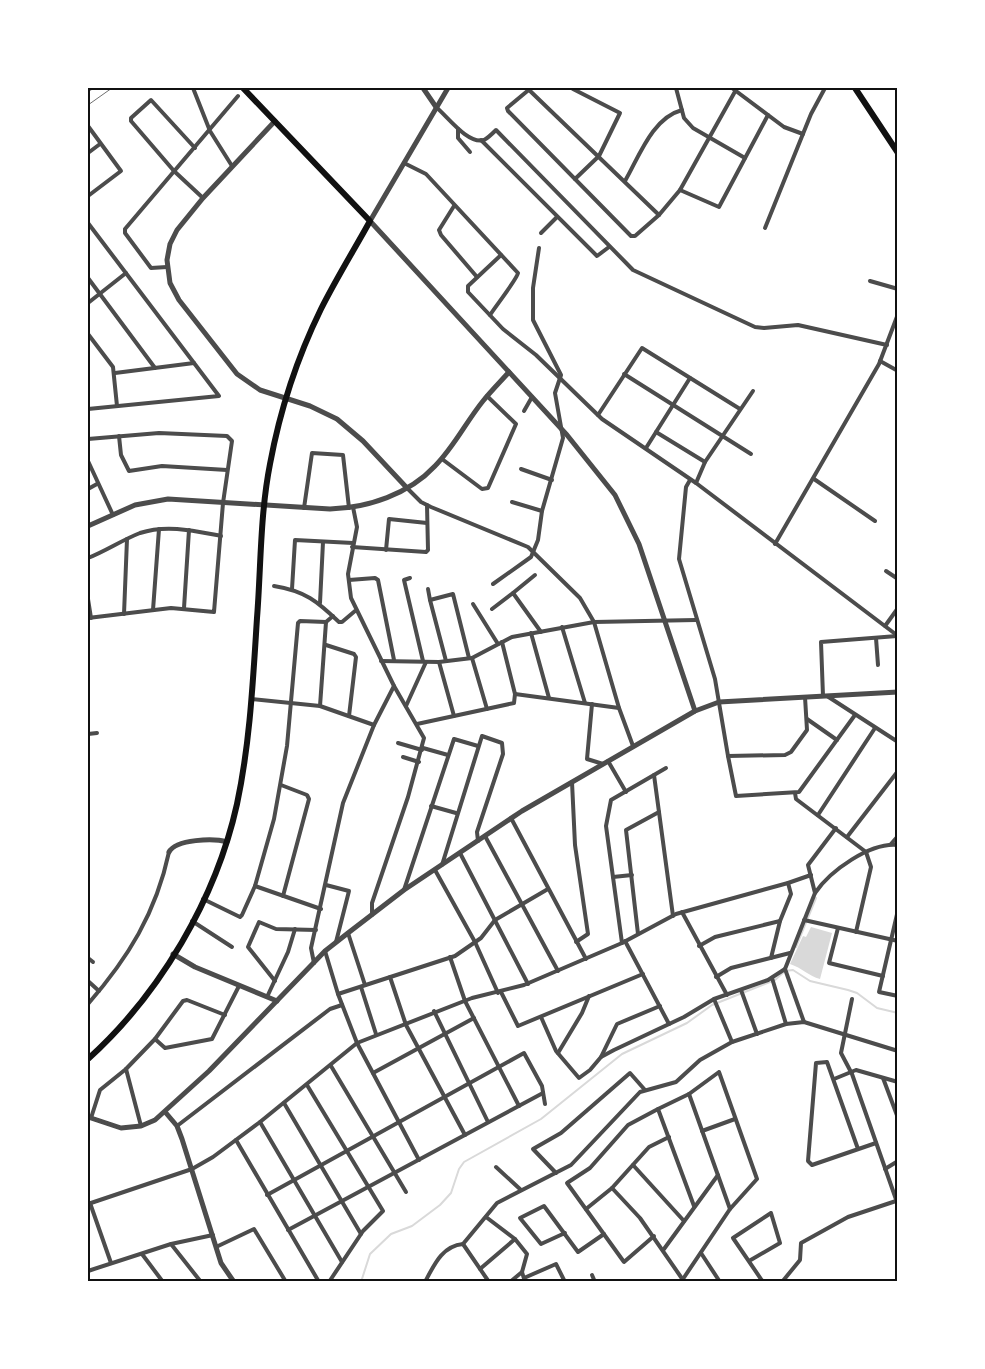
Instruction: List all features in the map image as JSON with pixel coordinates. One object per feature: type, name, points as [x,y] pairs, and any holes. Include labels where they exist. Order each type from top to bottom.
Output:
[{"type":"highway","points":[[88,1059],[128,1019],[148,995],[192,921],[227,842],[237,802],[251,699],[264,505],[270,464],[286,398],[303,348],[322,307],[370,221],[243,88]]},
{"type":"highway","points":[[855,88],[898,153]]},
{"type":"street","points":[[193,88],[210,131],[232,166]]},
{"type":"street","points":[[423,88],[436,107],[462,134],[476,140],[481,140],[496,130],[609,247],[638,273],[755,327],[798,326],[887,345]]},
{"type":"street","points":[[448,88],[370,221],[578,447],[615,495],[627,516],[665,620],[695,711]]},
{"type":"street","points":[[659,215],[529,88],[507,108],[631,236],[635,236],[659,215],[680,190],[735,88],[784,128],[803,134]]},
{"type":"street","points":[[574,88],[573,90],[620,113],[599,156],[575,179]]},
{"type":"street","points":[[676,88],[684,118],[693,128],[709,139],[745,158]]},
{"type":"street","points":[[765,228],[824,88]]},
{"type":"street","points":[[167,267],[151,268],[125,233],[238,96]]},
{"type":"street","points":[[194,148],[151,100],[131,118],[131,122],[174,172],[203,198]]},
{"type":"street","points":[[625,182],[662,120],[672,113],[682,110]]},
{"type":"street","points":[[680,190],[718,207],[768,115]]},
{"type":"street","points":[[274,121],[203,198],[173,238],[168,252],[167,267],[174,292],[227,364],[248,383],[310,406],[337,419],[363,441],[407,488],[427,505],[534,552],[580,598],[594,622],[619,708],[633,746]]},
{"type":"street","points":[[88,126],[121,171],[88,196]]},
{"type":"street","points":[[458,129],[458,138],[470,152]]},
{"type":"street","points":[[481,140],[597,256],[609,247]]},
{"type":"street","points":[[88,154],[100,144]]},
{"type":"street","points":[[404,162],[426,174],[518,273],[517,278],[504,293],[490,315]]},
{"type":"street","points":[[454,206],[440,230],[441,236],[477,277]]},
{"type":"street","points":[[541,233],[557,217]]},
{"type":"street","points":[[88,222],[219,396],[88,409]]},
{"type":"street","points":[[493,584],[534,552],[538,540],[542,511],[563,438],[555,393],[560,373],[533,320],[533,288],[539,248]]},
{"type":"street","points":[[501,255],[468,286],[468,292],[503,329],[536,355],[598,415],[696,483],[897,636]]},
{"type":"street","points":[[88,303],[126,274]]},
{"type":"street","points":[[88,278],[155,368]]},
{"type":"street","points":[[870,281],[898,289]]},
{"type":"street","points":[[775,544],[880,361],[898,314]]},
{"type":"street","points":[[88,334],[115,373],[117,406]]},
{"type":"street","points":[[598,415],[642,348],[740,409]]},
{"type":"street","points":[[880,361],[898,371]]},
{"type":"street","points":[[115,373],[194,363]]},
{"type":"street","points":[[88,526],[135,505],[151,501],[183,500],[304,508],[351,508],[378,501],[407,488],[428,473],[442,459],[487,396],[509,372]]},
{"type":"street","points":[[624,374],[751,454]]},
{"type":"street","points":[[646,448],[690,378]]},
{"type":"street","points":[[696,483],[705,462],[753,391]]},
{"type":"street","points":[[442,459],[482,489],[488,488],[516,424],[487,396]]},
{"type":"street","points":[[524,411],[532,397]]},
{"type":"street","points":[[656,432],[705,462]]},
{"type":"street","points":[[88,439],[159,433],[227,436],[232,441],[227,470],[216,609],[214,612],[184,608],[89,618],[88,599]]},
{"type":"street","points":[[119,436],[121,455],[129,471],[162,466],[227,470]]},
{"type":"street","points":[[304,508],[312,453],[343,454],[351,508],[357,527],[352,545],[349,580],[350,596],[355,611],[380,661],[424,738],[419,762],[372,903],[372,915]]},
{"type":"street","points":[[88,461],[113,515]]},
{"type":"street","points":[[521,469],[552,480]]},
{"type":"street","points":[[814,479],[875,522]]},
{"type":"street","points":[[690,480],[686,488],[680,559],[696,620],[715,680],[736,796],[799,792],[855,715]]},
{"type":"street","points":[[88,489],[98,484]]},
{"type":"street","points":[[512,502],[542,511]]},
{"type":"street","points":[[292,589],[295,540],[386,550],[426,552],[428,550],[427,505]]},
{"type":"street","points":[[386,550],[389,519],[427,522]]},
{"type":"street","points":[[88,558],[127,539],[159,529],[189,530],[221,536]]},
{"type":"street","points":[[153,610],[159,529]]},
{"type":"street","points":[[184,608],[189,530]]},
{"type":"street","points":[[124,614],[127,539]]},
{"type":"street","points":[[320,603],[323,542]]},
{"type":"street","points":[[886,571],[898,579]]},
{"type":"street","points":[[492,608],[535,575]]},
{"type":"street","points":[[349,580],[375,578],[378,580],[394,660]]},
{"type":"street","points":[[406,706],[425,662],[404,580],[410,578]]},
{"type":"street","points":[[274,586],[292,589],[320,603],[342,622],[355,611]]},
{"type":"street","points":[[428,589],[446,661]]},
{"type":"street","points":[[513,593],[541,632]]},
{"type":"street","points":[[430,600],[453,594],[487,709]]},
{"type":"street","points":[[416,724],[514,703],[515,694],[500,643],[473,604]]},
{"type":"street","points":[[885,626],[898,608]]},
{"type":"street","points":[[203,899],[241,916],[254,886],[274,819],[281,784],[298,623],[300,620],[326,622],[333,616]]},
{"type":"street","points":[[380,661],[440,662],[471,658],[512,637],[594,622],[696,620]]},
{"type":"street","points":[[320,706],[326,645],[326,622]]},
{"type":"street","points":[[562,627],[585,703]]},
{"type":"street","points":[[531,633],[549,698]]},
{"type":"street","points":[[825,696],[821,642],[897,636]]},
{"type":"street","points":[[876,638],[878,665]]},
{"type":"street","points":[[326,645],[354,654],[356,657],[349,716]]},
{"type":"street","points":[[440,662],[454,716]]},
{"type":"street","points":[[314,963],[311,952],[343,803],[374,725],[394,686]]},
{"type":"street","points":[[225,1015],[184,1000],[155,1039],[126,1069],[100,1090],[89,1118],[117,1128],[141,1126],[155,1120],[166,1112],[325,951],[404,890],[511,818],[695,711],[719,702],[898,692]]},
{"type":"street","points":[[515,694],[619,708]]},
{"type":"street","points":[[728,756],[786,755],[791,752],[807,730],[805,696]]},
{"type":"street","points":[[825,696],[898,742]]},
{"type":"street","points":[[251,699],[320,706],[374,725]]},
{"type":"street","points":[[592,704],[586,759],[606,762],[626,792]]},
{"type":"street","points":[[807,719],[837,740]]},
{"type":"street","points":[[818,815],[875,728]]},
{"type":"street","points":[[88,734],[97,733]]},
{"type":"street","points":[[442,865],[456,813],[482,736],[502,743],[503,754],[477,832],[478,841]]},
{"type":"street","points":[[404,890],[454,739],[478,746]]},
{"type":"street","points":[[398,743],[448,755]]},
{"type":"street","points":[[403,757],[419,762]]},
{"type":"street","points":[[666,768],[611,800],[607,811],[606,826],[624,942],[669,1024]]},
{"type":"street","points":[[847,837],[898,771]]},
{"type":"street","points":[[654,775],[673,916]]},
{"type":"street","points":[[572,782],[575,845],[588,934],[576,942]]},
{"type":"street","points":[[281,784],[307,794],[310,799],[283,896]]},
{"type":"street","points":[[795,793],[796,799],[866,852],[871,867],[856,932]]},
{"type":"street","points":[[432,806],[456,813]]},
{"type":"street","points":[[638,934],[626,830],[659,812]]},
{"type":"street","points":[[511,818],[586,959]]},
{"type":"street","points":[[815,893],[808,865],[836,828]]},
{"type":"street","points":[[485,836],[558,971]]},
{"type":"street","points":[[891,844],[898,836]]},
{"type":"street","points":[[88,1004],[128,952],[149,917],[161,886],[169,852],[174,846],[208,839],[227,842]]},
{"type":"street","points":[[804,1022],[785,969],[815,893],[822,883],[872,847],[891,844],[898,845]]},
{"type":"street","points":[[460,853],[528,984]]},
{"type":"street","points":[[434,870],[475,942],[518,1026],[643,974]]},
{"type":"street","points":[[111,1263],[89,1203],[192,1168],[260,1122],[357,1043],[376,1034],[406,1025],[434,1011],[528,984],[624,942],[682,912],[788,883],[811,874]]},
{"type":"street","points":[[613,878],[632,875]]},
{"type":"street","points":[[771,958],[780,921],[791,894],[788,883]]},
{"type":"street","points":[[326,885],[350,891],[336,942]]},
{"type":"street","points":[[254,886],[321,909]]},
{"type":"street","points":[[338,994],[450,957],[475,942],[495,920],[548,889]]},
{"type":"street","points":[[898,910],[879,992],[898,996]]},
{"type":"street","points":[[682,912],[727,995]]},
{"type":"street","points":[[804,920],[898,941]]},
{"type":"street","points":[[192,921],[232,947]]},
{"type":"street","points":[[699,946],[715,937],[780,921]]},
{"type":"street","points":[[275,981],[248,947],[259,922],[276,929],[316,930]]},
{"type":"street","points":[[838,928],[829,963],[882,976]]},
{"type":"street","points":[[267,997],[288,952],[295,929]]},
{"type":"street","points":[[348,933],[376,1034]]},
{"type":"street","points":[[325,951],[338,994],[357,1043],[419,1160]]},
{"type":"street","points":[[716,977],[731,968],[790,953]]},
{"type":"street","points":[[173,954],[195,967],[277,1001]]},
{"type":"street","points":[[450,957],[465,1001],[519,1106]]},
{"type":"street","points":[[88,958],[93,962]]},
{"type":"street","points":[[601,1057],[669,1024],[714,999],[772,978],[785,969]]},
{"type":"street","points":[[390,977],[406,1025],[465,1135]]},
{"type":"street","points":[[772,978],[786,1024]]},
{"type":"street","points":[[88,981],[99,991]]},
{"type":"street","points":[[155,1039],[165,1048],[212,1039],[239,986]]},
{"type":"street","points":[[741,990],[757,1034]]},
{"type":"street","points":[[558,1054],[582,1013],[589,996]]},
{"type":"street","points":[[782,1282],[800,1260],[801,1243],[848,1217],[896,1200],[851,1072],[841,1053],[843,1034],[852,998]]},
{"type":"street","points":[[714,999],[732,1042]]},
{"type":"street","points":[[177,1126],[330,1009],[342,1005]]},
{"type":"street","points":[[541,1016],[558,1054],[579,1078],[590,1070],[601,1057],[617,1024],[660,1006]]},
{"type":"street","points":[[434,1011],[488,1122]]},
{"type":"street","points":[[373,1073],[474,1018]]},
{"type":"street","points":[[425,1282],[440,1255],[456,1245],[463,1244],[497,1203],[556,1173],[582,1155],[620,1111],[640,1092],[676,1082],[700,1060],[732,1042],[786,1024],[804,1022],[898,1051]]},
{"type":"street","points":[[267,1195],[524,1053],[543,1093],[545,1104]]},
{"type":"street","points":[[858,1149],[827,1062],[816,1063],[808,1161],[812,1165],[876,1143]]},
{"type":"street","points":[[331,1066],[406,1192]]},
{"type":"street","points":[[126,1069],[141,1126]]},
{"type":"street","points":[[834,1079],[856,1070],[898,1082]]},
{"type":"street","points":[[612,1188],[654,1236],[684,1281],[700,1253],[730,1209],[757,1179],[719,1072],[689,1094],[628,1125],[590,1168],[567,1183],[624,1262],[654,1236]]},
{"type":"street","points":[[556,1173],[533,1149],[561,1134],[630,1073],[645,1090]]},
{"type":"street","points":[[883,1078],[898,1118]]},
{"type":"street","points":[[307,1085],[383,1211],[361,1234],[329,1282]]},
{"type":"street","points":[[288,1230],[543,1093]]},
{"type":"street","points":[[689,1094],[730,1209]]},
{"type":"street","points":[[284,1103],[361,1234]]},
{"type":"street","points":[[658,1109],[694,1206]]},
{"type":"street","points":[[166,1112],[177,1126],[221,1263],[234,1282]]},
{"type":"street","points":[[702,1131],[735,1119]]},
{"type":"street","points":[[260,1122],[342,1262]]},
{"type":"street","points":[[586,1208],[612,1188],[649,1147],[669,1137]]},
{"type":"street","points":[[236,1140],[319,1282]]},
{"type":"street","points":[[885,1169],[898,1161]]},
{"type":"street","points":[[633,1165],[660,1192],[684,1221]]},
{"type":"street","points":[[496,1167],[521,1190]]},
{"type":"street","points":[[664,1250],[718,1175]]},
{"type":"street","points":[[564,1233],[541,1244],[520,1218],[544,1206],[564,1233],[578,1252],[604,1234]]},
{"type":"street","points":[[750,1261],[780,1243],[771,1213],[733,1238],[763,1282]]},
{"type":"street","points":[[486,1217],[515,1239],[527,1254],[522,1272],[510,1282]]},
{"type":"street","points":[[216,1247],[254,1229],[286,1282]]},
{"type":"street","points":[[88,1270],[171,1244],[212,1235]]},
{"type":"street","points":[[480,1269],[515,1239]]},
{"type":"street","points":[[171,1244],[200,1282]]},
{"type":"street","points":[[463,1244],[489,1282]]},
{"type":"street","points":[[700,1253],[720,1282]]},
{"type":"street","points":[[142,1254],[163,1282]]},
{"type":"street","points":[[522,1272],[525,1280],[556,1264],[565,1282]]},
{"type":"street","points":[[592,1275],[595,1282]]},
{"type":"shaded area","points":[[811,927],[832,933],[820,979],[790,964],[803,936],[806,937]]},
{"type":"waterway","points":[[796,947],[816,898]]},
{"type":"waterway","points":[[361,1282],[370,1254],[391,1234],[412,1226],[440,1205],[451,1193],[459,1169],[464,1162],[541,1119],[622,1054],[687,1023],[712,1005],[775,980],[785,971],[793,970],[810,981],[857,993],[877,1008],[898,1013]]},
{"type":"tram line","points":[[88,105],[112,88]]}]
